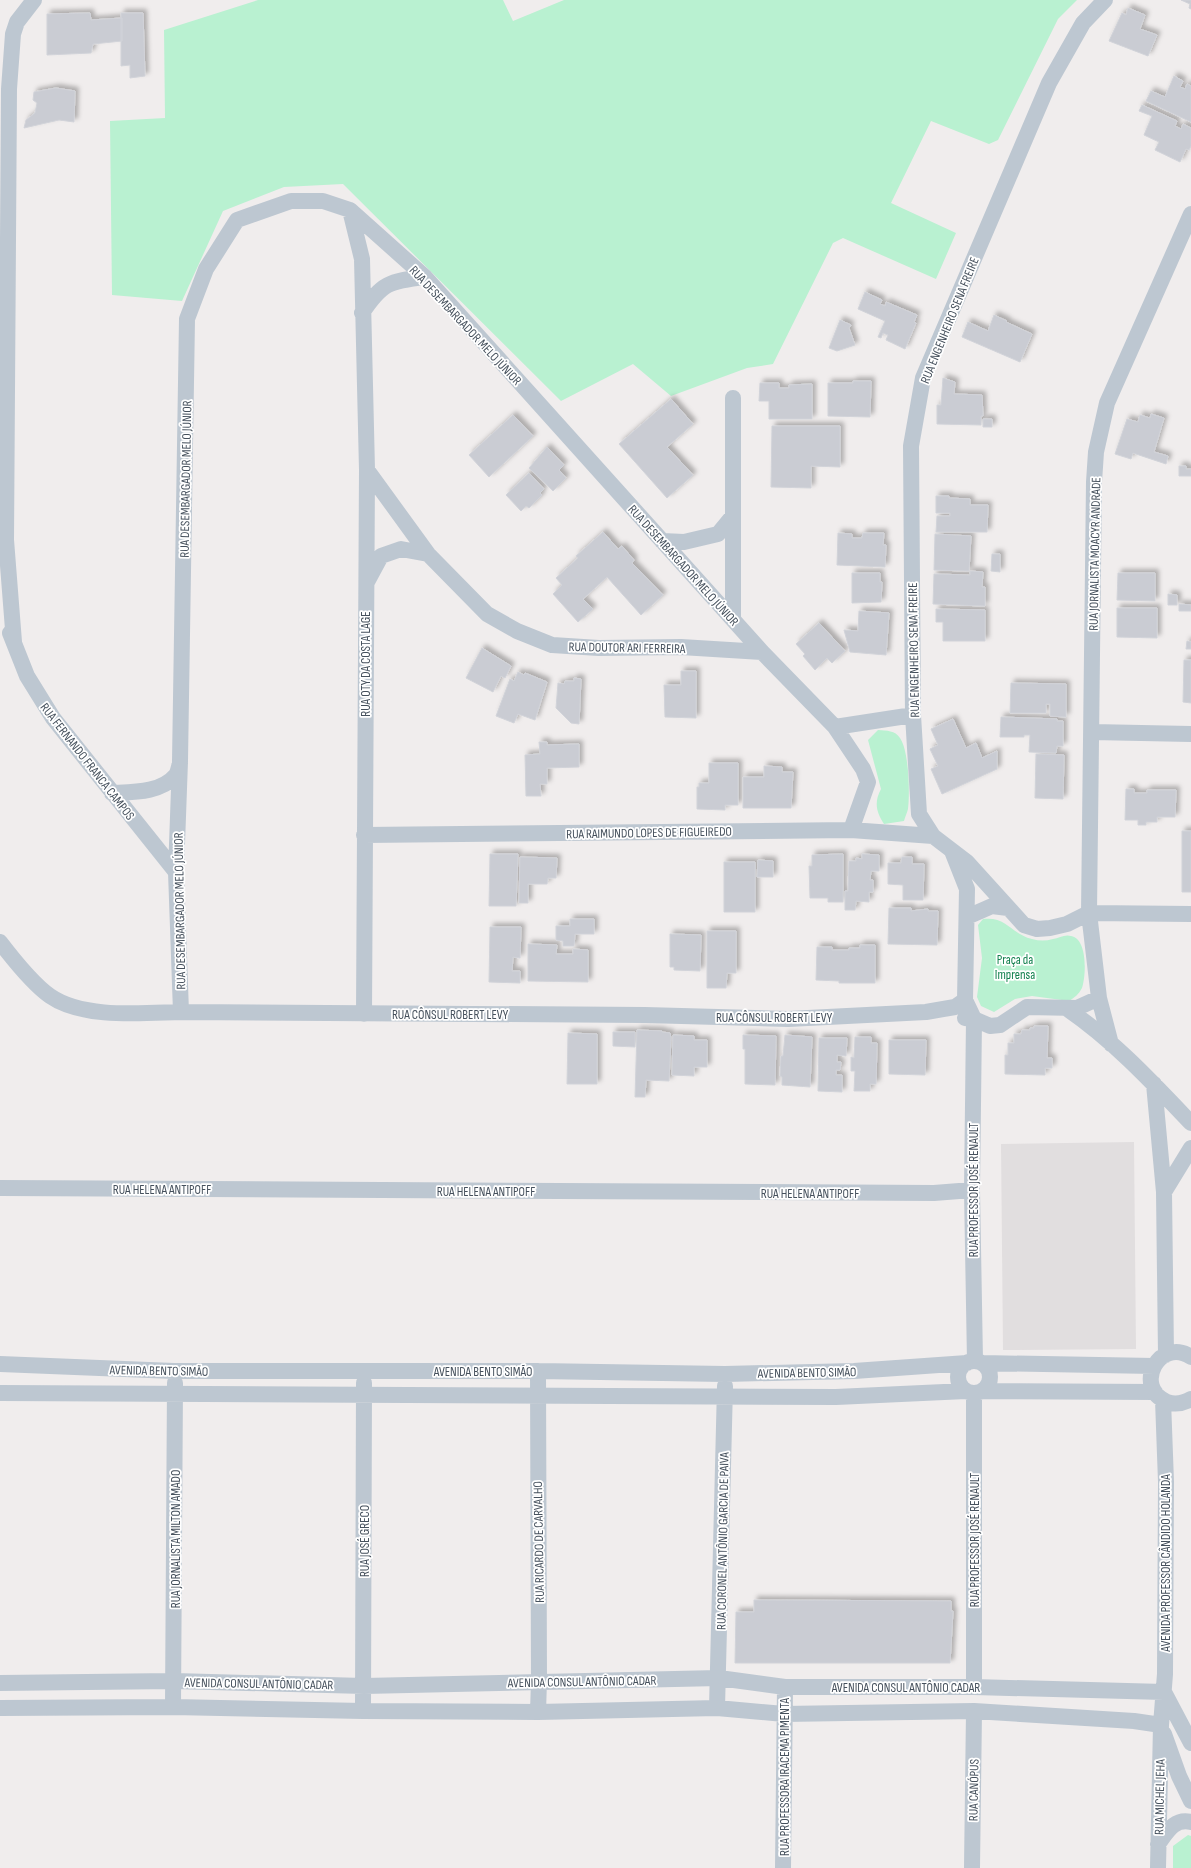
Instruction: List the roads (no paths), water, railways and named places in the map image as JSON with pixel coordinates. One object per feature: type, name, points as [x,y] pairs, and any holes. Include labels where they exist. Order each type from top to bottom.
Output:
[{"type":"street","name":"RUA FERNANDO FRANCA CAMPOS","points":[[14,642],[3,541],[5,153],[13,34],[17,22],[34,0]]},
{"type":"street","name":"RUA ENGENHEIRO SENA FREIRE","points":[[933,836],[919,814],[913,715],[911,446],[924,378],[1049,83],[1083,23],[1105,0]]},
{"type":"street","name":"RUA DESEMBARGADOR MELO JÚNIOR","points":[[181,1012],[176,872],[180,761],[187,319],[206,269],[238,220],[291,201],[323,201],[350,210],[425,277],[762,652],[835,727],[863,769],[868,782],[851,830]]},
{"type":"street","name":"RUA OTY DA COSTA LAGE","points":[[350,210],[362,259],[362,313],[367,470],[364,1014]]},
{"type":"street","name":"RUA JORNALISTA MOACYR ANDRADE","points":[[1089,912],[1094,482],[1096,452],[1107,403],[1191,214]]},
{"type":"street","points":[[362,313],[375,294],[386,285],[403,279],[425,277]]},
{"type":"street","points":[[733,398],[733,619]]},
{"type":"street","name":"RUA DOUTOR ARI FERREIRA","points":[[367,470],[428,554],[487,614],[517,631],[552,644],[599,648],[681,647],[762,652]]},
{"type":"street","points":[[662,541],[684,542],[718,534],[732,517]]},
{"type":"street","points":[[366,584],[381,556],[401,549],[428,554]]},
{"type":"street","name":"RUA FERNANDO FRANCA CAMPOS","points":[[0,606],[28,676],[39,698],[65,735],[176,872]]},
{"type":"street","points":[[835,727],[913,715]]},
{"type":"street","points":[[1092,732],[1191,734]]},
{"type":"street","name":"RUA DESEMBARGADOR MELO JÚNIOR","points":[[112,793],[141,792],[161,786],[176,774],[180,761]]},
{"type":"street","name":"RUA RAIMUNDO LOPES DE FIGUEIREDO","points":[[364,835],[851,830],[933,836]]},
{"type":"street","points":[[933,836],[967,862],[1024,925],[1037,929],[1067,924],[1089,912],[1191,914]]},
{"type":"street","points":[[952,851],[967,889],[965,1000],[974,1019],[990,1026],[1000,1025],[1027,1007],[1077,1008],[1099,998]]},
{"type":"street","points":[[967,917],[992,906],[1008,908]]},
{"type":"street","points":[[1089,912],[1099,998],[1111,1044]]},
{"type":"street","points":[[1067,924],[1093,939]]},
{"type":"street","name":"RUA CÔNSUL ROBERT LEVY","points":[[0,942],[13,960],[49,995],[63,1003],[78,1008],[121,1013],[181,1012],[645,1015],[788,1019],[926,1012],[955,1007],[965,1000]]},
{"type":"street","points":[[1066,1008],[1087,1022],[1111,1044],[1154,1084],[1191,1123]]},
{"type":"street","name":"RUA CÔNSUL ROBERT LEVY","points":[[926,1012],[974,1019]]},
{"type":"street","name":"RUA PROFESSOR JOSÉ RENAULT","points":[[974,1019],[972,1190],[974,1362]]},
{"type":"street","points":[[1154,1084],[1164,1192],[1166,1355]]},
{"type":"street","points":[[1164,1192],[1191,1148]]},
{"type":"street","points":[[0,1176],[16,1188]]},
{"type":"street","name":"RUA HELENA ANTIPOFF","points":[[0,1188],[926,1193],[972,1190]]},
{"type":"street","points":[[1154,1366],[1166,1355],[1180,1352],[1191,1357]]},
{"type":"street","points":[[974,1362],[988,1369],[990,1377],[988,1385],[974,1392],[961,1385],[958,1377],[961,1369],[974,1362]]},
{"type":"street","name":"AVENIDA BENTO SIMÃO","points":[[0,1364],[174,1371],[538,1371],[725,1374],[854,1372],[974,1362],[1154,1366]]},
{"type":"street","name":"AVENIDA PROFESSOR CÂNDIDO HOLANDA","points":[[1154,1366],[1151,1374],[1151,1383],[1159,1396],[1166,1482],[1164,1692],[1161,1725]]},
{"type":"street","name":"RUA JORNALISTA MILTON AMADO","points":[[173,1707],[174,1371]]},
{"type":"street","name":"RUA RICARDO DE CARVALHO","points":[[538,1371],[538,1712]]},
{"type":"street","name":"RUA JOSÉ GRECO","points":[[363,1711],[365,1372]]},
{"type":"street","name":"RUA CORONEL ANTÔNIO GARCIA DE PAIVA","points":[[718,1708],[725,1374]]},
{"type":"street","name":"RUA PROFESSOR JOSÉ RENAULT","points":[[974,1392],[974,1687]]},
{"type":"street","name":"AVENIDA BENTO SIMÃO","points":[[0,1393],[364,1393],[836,1397],[974,1392],[1159,1396],[1172,1403],[1181,1403],[1191,1399]]},
{"type":"street","name":"AVENIDA CONSUL ANTÔNIO CADAR","points":[[0,1683],[174,1681],[364,1686],[719,1678],[784,1687],[974,1687],[1164,1692]]},
{"type":"street","name":"RUA PROFESSORA IRACEMA PIMENTA","points":[[783,1868],[784,1687]]},
{"type":"street","points":[[1164,1692],[1191,1743]]},
{"type":"street","name":"AVENIDA CONSUL ANTÔNIO CADAR","points":[[0,1708],[173,1707],[363,1711],[538,1712],[718,1708],[784,1714],[974,1711],[1134,1721],[1161,1725]]},
{"type":"street","name":"RUA CANÓPUS","points":[[972,1868],[974,1711]]},
{"type":"street","points":[[1161,1725],[1179,1776],[1191,1801]]},
{"type":"street","name":"RUA MICHEL JEHA","points":[[1158,1868],[1161,1725]]},
{"type":"street","points":[[1158,1844],[1173,1824],[1183,1820],[1191,1822]]},
{"type":"park label","name":"Praça da Imprensa","points":[[1015,966]]}]
